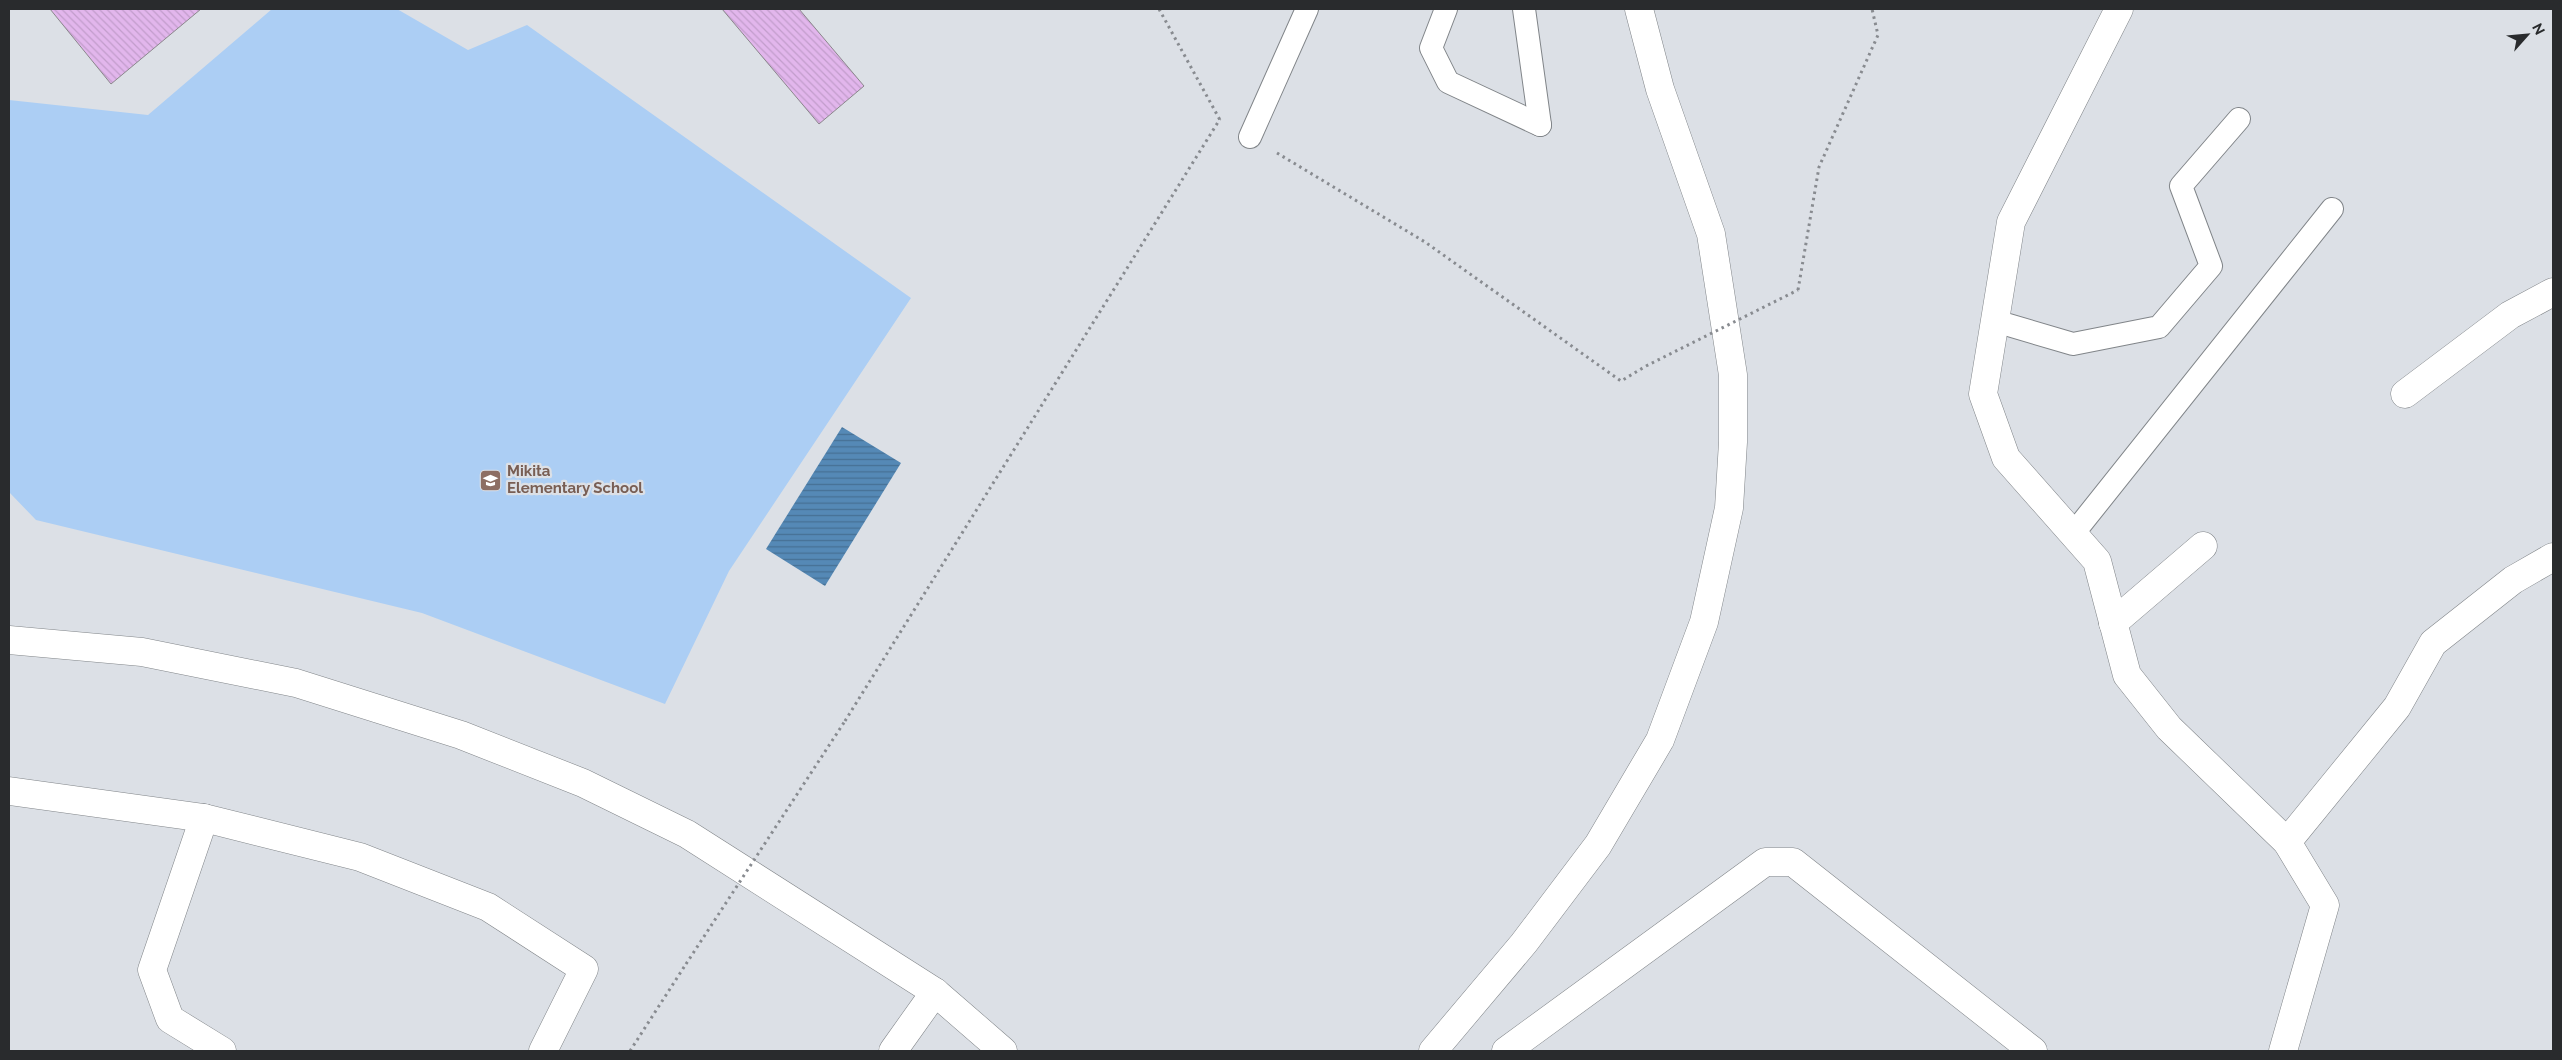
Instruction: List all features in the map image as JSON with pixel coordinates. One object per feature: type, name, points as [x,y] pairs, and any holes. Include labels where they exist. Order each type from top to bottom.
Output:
[{"type":"street","points":[[1433,1051],[1524,943],[1598,845],[1660,740],[1704,622],[1729,508],[1733,442],[1733,376],[1711,234],[1660,89],[1639,9]]},
{"type":"street","points":[[2119,9],[2011,222],[1983,394],[2006,458],[2097,561],[2127,675],[2169,728],[2287,842],[2325,905],[2283,1051]]},
{"type":"street","points":[[2405,394],[2510,315],[2553,292]]},
{"type":"street","points":[[2113,623],[2203,546]]},
{"type":"street","points":[[2287,842],[2397,707],[2433,643],[2513,580],[2553,557]]},
{"type":"street","points":[[9,640],[142,652],[287,681],[461,735],[582,783],[687,834],[935,992],[1003,1051]]},
{"type":"street","points":[[9,791],[204,818],[360,856],[488,907],[584,969],[542,1051]]},
{"type":"street","points":[[204,818],[152,970],[170,1019],[222,1051]]},
{"type":"street","points":[[1506,1051],[1765,862],[1793,862],[2033,1051]]},
{"type":"street","points":[[893,1051],[935,992]]},
{"type":"lane","points":[[1250,137],[1307,9]]},
{"type":"lane","points":[[1446,9],[1431,48],[1448,82],[1540,125],[1524,9]]},
{"type":"lane","points":[[1995,321],[2073,344],[2159,327],[2211,266],[2182,186],[2239,118]]},
{"type":"lane","points":[[2073,534],[2332,209]]},
{"type":"path","points":[[1159,9],[1220,119],[1425,242],[1621,381],[1646,366],[1798,290],[1819,167],[1878,35],[1872,9]]},
{"type":"path","points":[[630,1051],[845,721],[1220,119]]},
{"type":"shaded area","name":"Mikita Elementary School","points":[[272,9],[397,9],[468,50],[527,25],[911,298],[729,571],[665,704],[422,613],[36,520],[9,492],[9,100],[148,115]]},
{"type":"shaded area","points":[[842,427],[901,463],[825,586],[766,549]]},
{"type":"building","points":[[50,9],[201,9],[111,84]]},
{"type":"building","points":[[722,9],[799,9],[864,86],[819,124]]},
{"type":"place","name":"Mikita Elementary School","points":[[491,480]]}]
